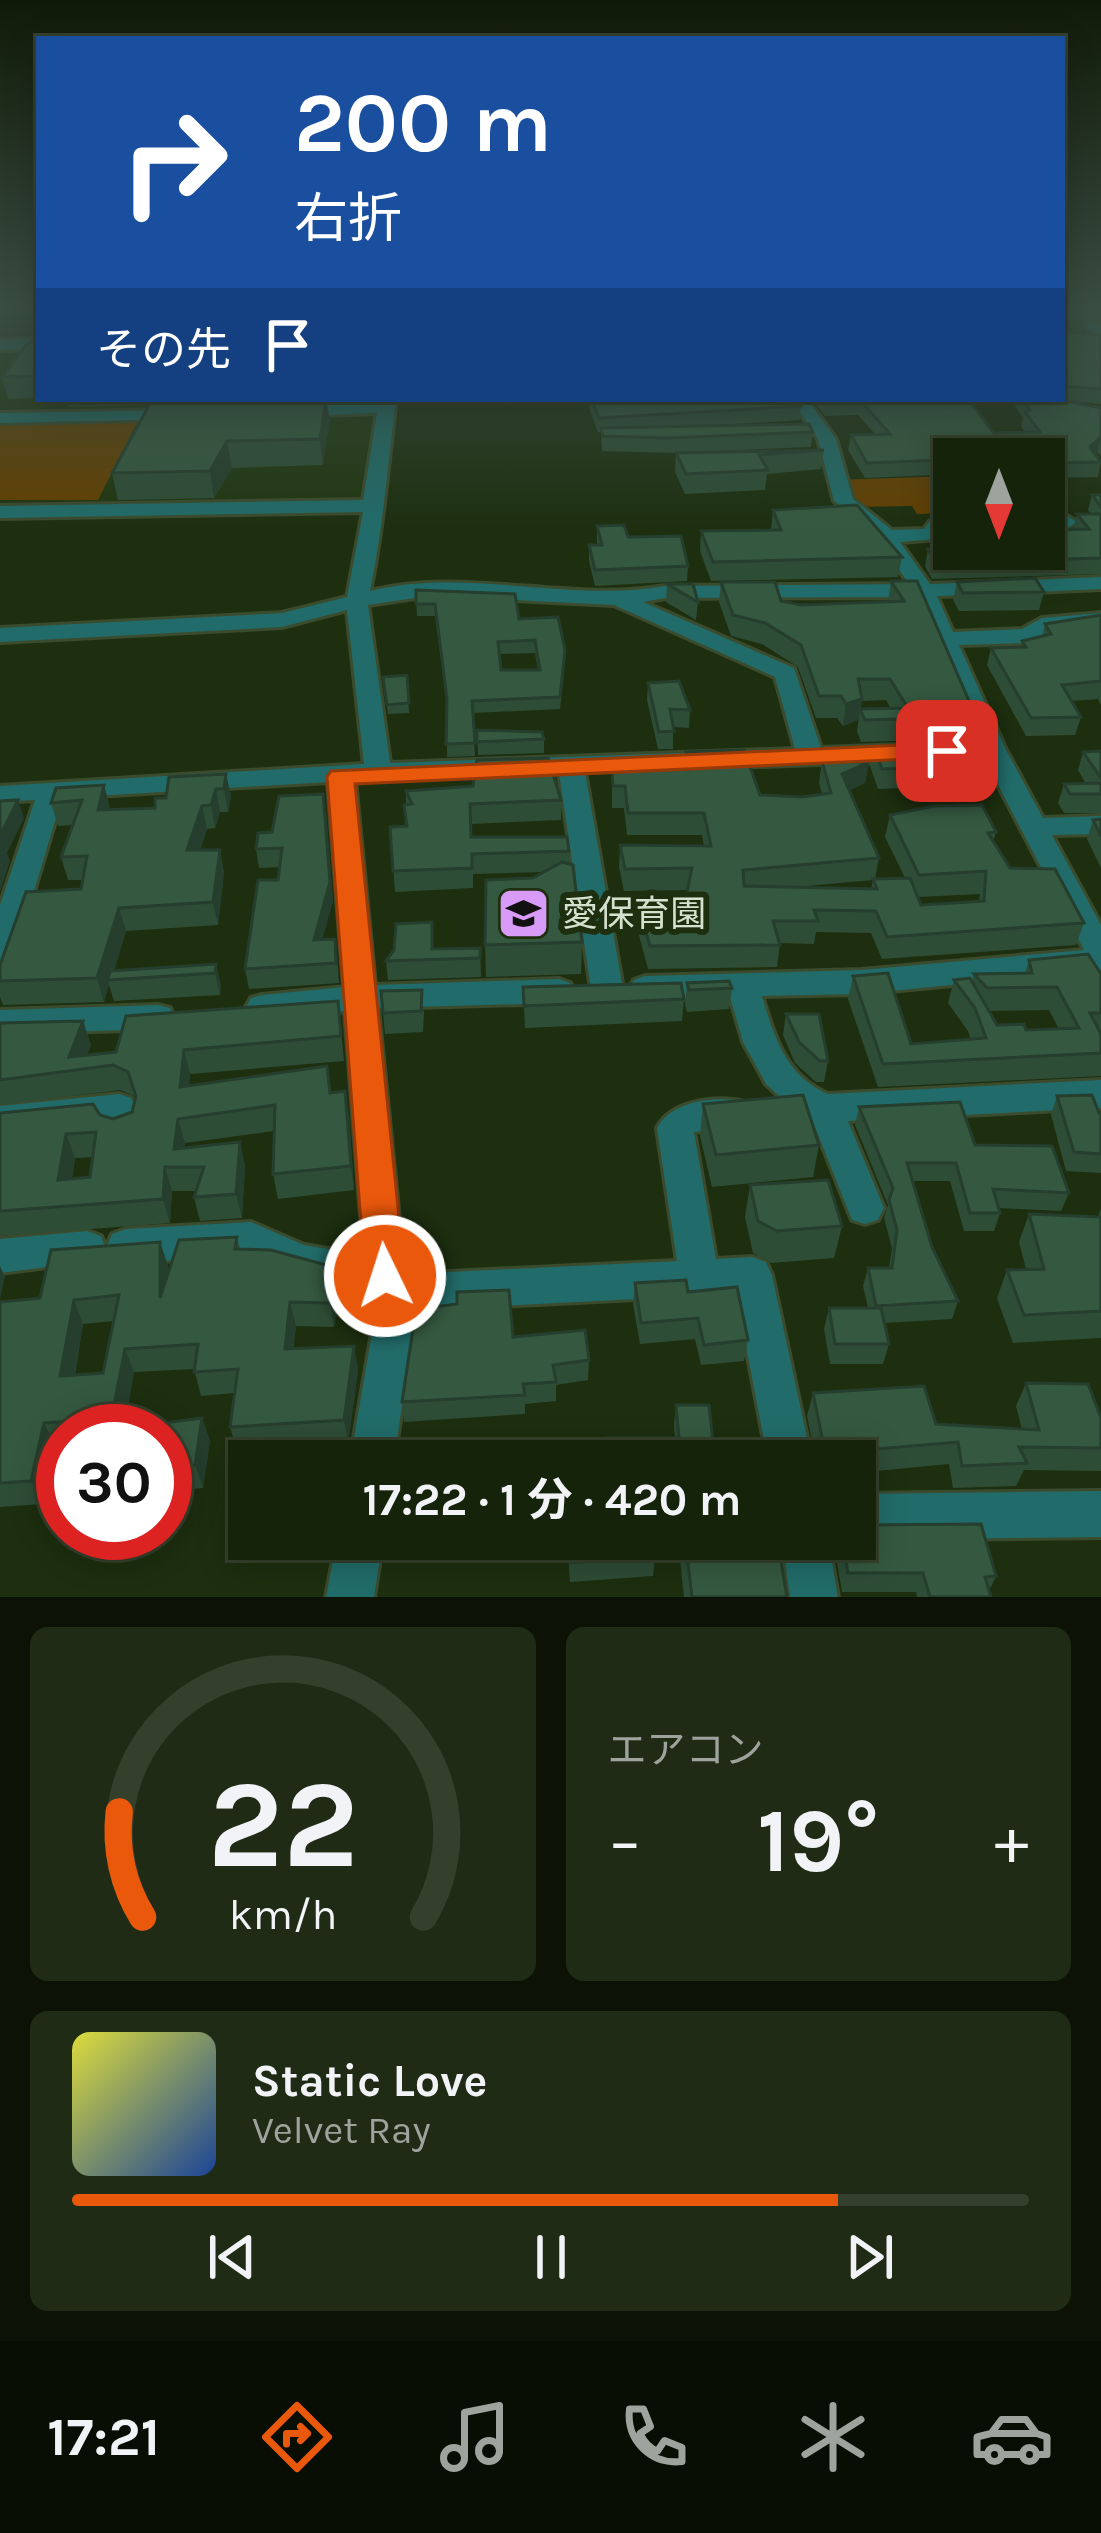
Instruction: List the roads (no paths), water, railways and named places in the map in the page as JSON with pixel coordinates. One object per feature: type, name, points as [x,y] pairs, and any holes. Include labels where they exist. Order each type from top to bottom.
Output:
[{"type":"street","points":[[235,1010],[363,997],[861,982],[1101,956],[993,750],[922,587],[887,536],[844,500],[821,429],[801,402]]},
{"type":"street","points":[[273,411],[388,404],[372,506],[374,524],[357,602],[378,771]]},
{"type":"street","points":[[0,418],[205,413]]},
{"type":"street","points":[[797,430],[821,429]]},
{"type":"street","points":[[808,457],[832,456]]},
{"type":"street","points":[[0,512],[372,506]]},
{"type":"street","points":[[887,536],[930,535],[933,531]]},
{"type":"street","points":[[0,634],[281,620],[428,590],[617,598],[665,592],[907,591],[1101,583]]},
{"type":"street","points":[[617,598],[786,673],[810,756]]},
{"type":"street","points":[[946,639],[1028,636],[1042,625],[1101,620]]},
{"type":"street","points":[[0,794],[340,777],[378,771],[993,750]]},
{"type":"street","points":[[571,764],[607,989]]},
{"type":"street","points":[[340,777],[392,1284],[374,1440]]},
{"type":"street","points":[[0,950],[51,792]]},
{"type":"street","points":[[1034,827],[1101,825]]},
{"type":"street","points":[[743,985],[761,1051],[813,1104],[865,1208]]},
{"type":"street","points":[[0,1022],[192,1014]]},
{"type":"street","points":[[700,1279],[675,1128],[684,1119],[813,1104],[1101,1094]]},
{"type":"street","points":[[0,1120],[119,1108],[122,1125]]},
{"type":"street","points":[[0,1256],[250,1239],[299,1262],[392,1284],[752,1275],[786,1440]]},
{"type":"street","points":[[876,1517],[1101,1514]]},
{"type":"street","points":[[350,1597],[356,1560]]},
{"type":"street","points":[[808,1560],[814,1597]]},
{"type":"place","name":"愛保育園","points":[[523,913]]}]
